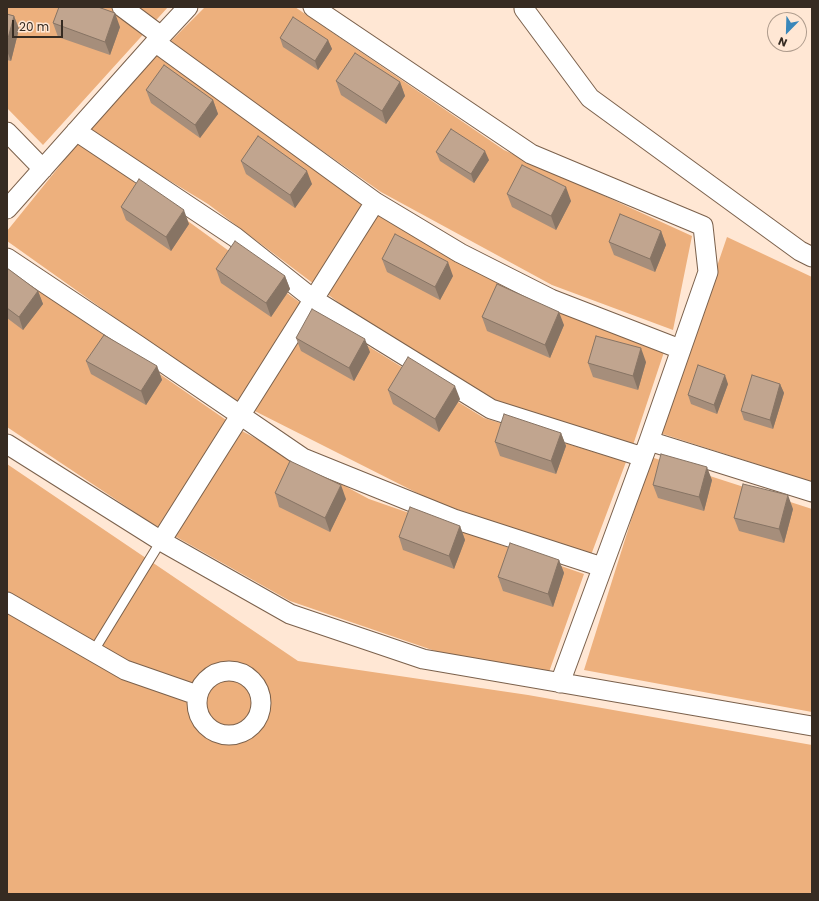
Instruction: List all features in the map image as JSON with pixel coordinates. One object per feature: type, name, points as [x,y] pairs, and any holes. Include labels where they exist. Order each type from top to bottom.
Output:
[{"type":"street","points":[[122,7],[158,39],[375,202],[460,253],[551,299],[680,349]]},
{"type":"street","points":[[7,209],[188,7]]},
{"type":"street","points":[[314,7],[531,154],[703,226],[708,272],[646,449],[560,683]]},
{"type":"street","points":[[524,9],[590,98],[800,251],[812,257]]},
{"type":"street","points":[[76,131],[235,237],[314,299],[491,410],[812,492]]},
{"type":"street","points":[[7,132],[43,168]]},
{"type":"street","points":[[161,541],[375,202]]},
{"type":"street","points":[[7,258],[241,414],[303,458],[454,519],[602,566]]},
{"type":"street","points":[[7,444],[161,541],[290,614],[423,659],[812,726]]},
{"type":"street","points":[[7,602],[125,670],[197,695]]},
{"type":"lane","points":[[93,652],[161,541]]},
{"type":"shaded area","points":[[7,7],[168,7],[43,145],[7,108]]},
{"type":"shaded area","points":[[205,7],[295,7],[504,150],[692,236],[673,330],[552,285],[381,192],[169,43]]},
{"type":"shaded area","points":[[157,53],[378,212],[664,352],[633,445],[501,403],[359,318],[208,204],[88,131]]},
{"type":"shaded area","points":[[79,142],[313,312],[484,418],[626,462],[591,555],[433,501],[225,396],[7,241],[7,231]]},
{"type":"shaded area","points":[[727,237],[812,277],[812,482],[660,433]]},
{"type":"shaded area","points":[[7,268],[242,431],[369,499],[584,574],[549,672],[438,652],[290,601],[148,521],[7,427]]},
{"type":"shaded area","points":[[651,457],[812,509],[812,712],[584,670]]},
{"type":"shaded area","points":[[7,464],[298,661],[528,695],[812,745],[812,892],[808,894],[7,894]]},
{"type":"building","points":[[59,7],[98,7],[115,13],[105,42],[53,23]]},
{"type":"building","points":[[7,14],[14,16],[7,42]]},
{"type":"building","points":[[293,17],[328,40],[315,61],[280,38]]},
{"type":"building","points":[[355,53],[400,82],[382,111],[336,81]]},
{"type":"building","points":[[164,65],[213,100],[195,125],[146,90]]},
{"type":"building","points":[[451,129],[485,151],[471,174],[436,152]]},
{"type":"building","points":[[258,136],[307,171],[290,195],[241,161]]},
{"type":"building","points":[[522,165],[566,187],[551,216],[507,194]]},
{"type":"building","points":[[139,179],[184,210],[166,237],[121,207]]},
{"type":"building","points":[[620,214],[661,231],[650,259],[609,242]]},
{"type":"building","points":[[395,234],[448,262],[435,287],[382,259]]},
{"type":"building","points":[[235,241],[285,276],[266,303],[216,269]]},
{"type":"building","points":[[7,268],[38,291],[19,317],[7,308]]},
{"type":"building","points":[[497,284],[559,312],[545,345],[482,317]]},
{"type":"building","points":[[312,309],[365,339],[349,368],[296,338]]},
{"type":"building","points":[[104,335],[157,366],[141,391],[86,361]]},
{"type":"building","points":[[596,336],[641,348],[633,376],[588,363]]},
{"type":"building","points":[[408,357],[455,386],[435,419],[388,390]]},
{"type":"building","points":[[698,365],[725,375],[714,405],[688,395]]},
{"type":"building","points":[[752,375],[780,384],[770,420],[741,411]]},
{"type":"building","points":[[504,414],[561,433],[551,461],[495,442]]},
{"type":"building","points":[[661,454],[707,467],[699,497],[653,485]]},
{"type":"building","points":[[290,461],[341,485],[325,518],[275,493]]},
{"type":"building","points":[[743,484],[788,495],[779,529],[734,518]]},
{"type":"building","points":[[410,507],[460,526],[449,556],[399,537]]},
{"type":"building","points":[[510,543],[559,560],[548,594],[498,577]]}]
